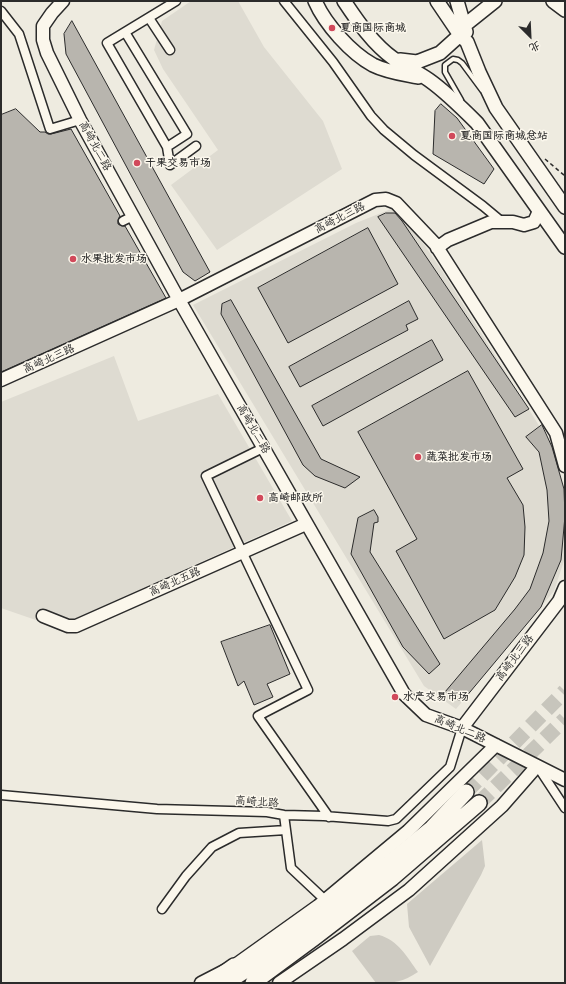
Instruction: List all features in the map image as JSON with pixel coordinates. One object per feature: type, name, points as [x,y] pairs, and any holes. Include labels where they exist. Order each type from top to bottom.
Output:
[{"type":"highway","points":[[226,983],[268,956],[374,875],[432,828],[466,792]]},
{"type":"highway","points":[[253,983],[392,878],[479,802]]},
{"type":"highway","points":[[210,983],[234,966]]},
{"type":"main road","points":[[315,1],[323,16],[337,34],[352,50],[373,65],[397,73],[429,80]]},
{"type":"main road","points":[[344,1],[365,31],[394,59],[429,80],[462,108],[476,123],[565,247]]},
{"type":"main road","points":[[437,1],[463,29]]},
{"type":"main road","points":[[457,1],[463,29],[479,72],[496,108],[564,204]]},
{"type":"main road","points":[[463,29],[483,1]]},
{"type":"main road","points":[[394,59],[417,62],[440,53],[463,29],[495,1]]},
{"type":"main road","points":[[553,1],[565,9]]},
{"type":"street","name":"高崎北二路","points":[[63,1],[52,12],[44,26],[43,40],[47,53],[128,219],[179,300],[404,694],[426,715],[462,728],[565,780]]},
{"type":"street","points":[[176,1],[107,43],[167,147],[170,164],[196,146]]},
{"type":"street","points":[[284,1],[333,62],[371,116],[384,130],[414,155],[483,206],[501,222]]},
{"type":"street","points":[[558,1],[565,9]]},
{"type":"street","points":[[1,11],[19,34],[50,129],[80,120]]},
{"type":"street","points":[[149,18],[170,50]]},
{"type":"street","points":[[125,32],[187,134],[167,147]]},
{"type":"street","name":"高崎北三路","points":[[1,380],[179,300],[375,200],[386,199],[396,203],[437,248],[556,433],[565,466]]},
{"type":"street","points":[[437,248],[448,240],[491,222],[524,225],[534,222],[539,211]]},
{"type":"street","points":[[264,448],[206,476],[308,690],[258,716],[329,816]]},
{"type":"street","name":"高崎北五路","points":[[43,616],[68,626],[76,626],[306,524]]},
{"type":"street","name":"高崎北三路","points":[[462,728],[559,601],[565,587]]},
{"type":"street","name":"高崎北路","points":[[1,794],[157,809],[267,812],[284,815],[329,816],[380,822],[396,819],[450,767],[462,728]]},
{"type":"street","points":[[202,983],[234,966],[325,900],[408,831],[496,745]]},
{"type":"street","points":[[279,983],[343,940],[409,890],[502,806],[537,766],[565,808]]},
{"type":"street","points":[[284,815],[291,868],[325,900]]},
{"type":"street","points":[[162,909],[186,876],[212,847],[239,833],[286,830]]},
{"type":"lane","points":[[476,123],[456,93],[445,72],[445,65],[448,61],[453,59],[462,63],[470,76],[496,108]]},
{"type":"path","points":[[545,159],[565,176]]},
{"type":"shaded area","points":[[191,1],[238,1],[264,47],[323,121],[342,169],[217,250],[171,185],[218,150],[163,69],[154,50],[162,21]]},
{"type":"shaded area","name":"蔬菜批发市场","points":[[391,209],[418,236],[443,272],[543,432],[560,482],[565,506],[565,558],[554,591],[456,709],[424,686],[193,305],[356,223]]},
{"type":"shaded area","points":[[114,356],[138,421],[218,394],[292,521],[56,627],[1,608],[1,402]]},
{"type":"shaded area","points":[[482,840],[485,866],[430,966],[409,927],[407,904]]},
{"type":"shaded area","points":[[379,935],[386,937],[397,945],[418,972],[408,978],[398,981],[376,983],[352,951],[370,936]]},
{"type":"building","name":"干果交易市场","points":[[72,21],[210,272],[195,281],[183,272],[66,54],[64,34]]},
{"type":"building","name":"夏商国际商城总站","points":[[441,104],[457,118],[494,169],[484,184],[433,154],[435,111]]},
{"type":"building","name":"水果批发市场","points":[[16,109],[40,132],[51,134],[71,129],[120,216],[118,224],[125,226],[166,298],[1,372],[1,115]]},
{"type":"building","points":[[386,213],[395,213],[402,221],[529,409],[515,417],[378,217]]},
{"type":"building","points":[[368,228],[398,284],[288,343],[258,288]]},
{"type":"building","points":[[231,300],[321,459],[360,477],[345,488],[315,476],[303,465],[221,314],[222,304]]},
{"type":"building","points":[[409,301],[418,319],[406,325],[408,330],[300,387],[289,367]]},
{"type":"building","points":[[432,340],[443,360],[323,426],[312,406]]},
{"type":"building","points":[[468,371],[523,469],[507,478],[523,505],[525,527],[524,555],[515,577],[495,610],[444,639],[396,551],[417,539],[358,432]]},
{"type":"building","points":[[542,425],[552,447],[564,489],[565,516],[561,560],[541,607],[465,698],[459,700],[445,692],[530,589],[543,553],[549,521],[547,490],[539,452],[526,437]]},
{"type":"building","points":[[374,510],[378,517],[378,522],[374,523],[370,552],[440,664],[429,674],[403,647],[351,554],[358,518]]},
{"type":"building","points":[[270,625],[290,674],[267,684],[273,697],[254,705],[244,681],[238,686],[221,642]]},
{"type":"tunnel","points":[[466,792],[565,691]]},
{"type":"tunnel","points":[[479,803],[565,719]]},
{"type":"place","name":"夏商国际商城","points":[[332,28]]},
{"type":"place","name":"夏商国际商城总站","points":[[452,136]]},
{"type":"place","name":"干果交易市场","points":[[137,163]]},
{"type":"place","name":"水果批发市场","points":[[73,259]]},
{"type":"place","name":"蔬菜批发市场","points":[[418,457]]},
{"type":"place","name":"高崎邮政所","points":[[260,498]]},
{"type":"place","name":"水产交易市场","points":[[395,697]]}]
